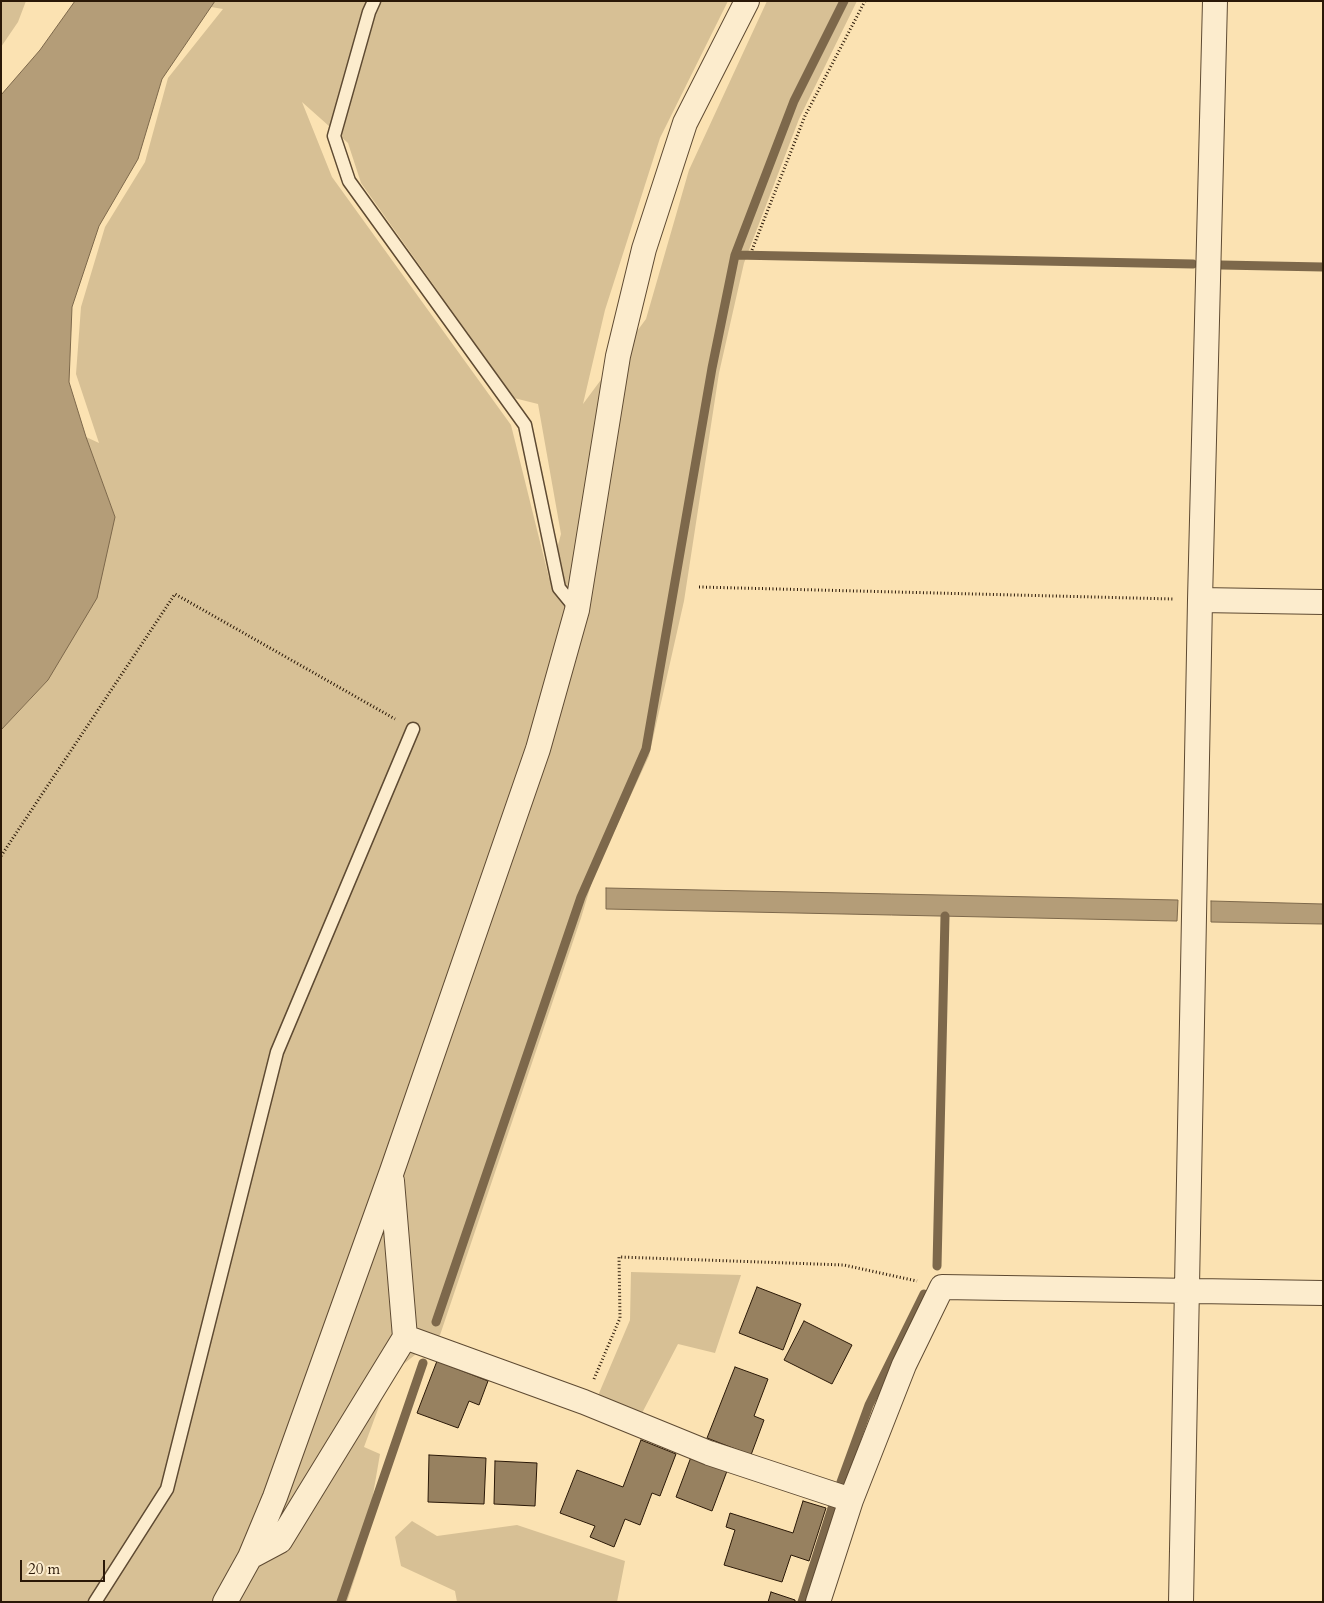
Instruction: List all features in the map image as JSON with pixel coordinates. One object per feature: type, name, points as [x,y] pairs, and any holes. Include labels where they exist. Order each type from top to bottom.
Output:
[{"type":"street","points":[[225,1602],[250,1557],[275,1497],[392,1171],[538,749],[577,610],[618,356],[644,249],[685,123],[747,1]]},
{"type":"street","points":[[1181,1602],[1200,600],[1215,1]]},
{"type":"street","points":[[1200,600],[1323,602]]},
{"type":"street","points":[[250,1557],[280,1541],[406,1337],[392,1171]]},
{"type":"street","points":[[818,1602],[851,1500],[904,1365],[942,1287],[1323,1293]]},
{"type":"street","points":[[406,1337],[584,1402],[709,1453],[851,1500]]},
{"type":"lane","points":[[374,1],[368,12],[334,136],[349,181],[525,425],[559,588],[577,610]]},
{"type":"lane","points":[[95,1602],[167,1489],[277,1052],[413,730]]},
{"type":"path","points":[[752,250],[805,116],[865,1]]},
{"type":"path","points":[[699,587],[1200,600]]},
{"type":"path","points":[[1,856],[175,594],[413,730]]},
{"type":"path","points":[[584,1402],[620,1318],[620,1257],[844,1266],[942,1287]]},
{"type":"shaded area","points":[[1,1],[26,1],[18,22],[1,47]]},
{"type":"shaded area","points":[[75,1],[215,1],[162,79],[138,159],[99,226],[72,307],[69,382],[86,437],[115,517],[97,598],[48,680],[1,730],[1,95],[40,50]]},
{"type":"shaded area","points":[[215,1],[728,1],[660,138],[605,310],[583,404],[646,319],[689,170],[767,1],[857,1],[799,119],[744,263],[719,373],[684,601],[649,756],[594,875],[440,1335],[391,1374],[364,1447],[380,1454],[363,1553],[347,1602],[1,1602],[1,730],[48,680],[115,517],[86,437],[99,443],[76,374],[81,307],[105,227],[145,162],[168,78],[223,9],[211,7]],"holes":[[[302,102],[348,143],[361,183],[514,398],[538,404],[561,534],[549,578],[511,425],[332,177]]]},
{"type":"shaded area","points":[[606,888],[1178,900],[1177,921],[606,909]]},
{"type":"shaded area","points":[[1211,901],[1323,904],[1323,924],[1211,922]]},
{"type":"shaded area","points":[[631,1272],[741,1275],[715,1353],[678,1344],[641,1415],[597,1398],[630,1320]]},
{"type":"shaded area","points":[[412,1521],[437,1536],[517,1525],[625,1561],[617,1602],[457,1602],[455,1591],[401,1566],[395,1537]]},
{"type":"building","points":[[757,1287],[801,1304],[783,1350],[739,1333]]},
{"type":"building","points":[[804,1321],[852,1345],[832,1384],[784,1360]]},
{"type":"building","points":[[437,1361],[488,1381],[479,1405],[469,1401],[458,1428],[417,1413]]},
{"type":"building","points":[[735,1367],[768,1379],[754,1416],[764,1420],[751,1455],[707,1438]]},
{"type":"building","points":[[641,1440],[676,1454],[660,1496],[652,1493],[640,1525],[625,1519],[614,1547],[590,1537],[595,1526],[560,1513],[577,1470],[623,1487]]},
{"type":"building","points":[[429,1455],[486,1458],[484,1504],[428,1502]]},
{"type":"building","points":[[691,1457],[727,1471],[712,1511],[676,1497]]},
{"type":"building","points":[[495,1461],[537,1463],[535,1506],[494,1504]]},
{"type":"building","points":[[803,1501],[826,1508],[809,1561],[791,1555],[782,1582],[724,1565],[735,1530],[726,1527],[730,1513],[793,1533]]},
{"type":"building","points":[[771,1592],[795,1600],[795,1602],[768,1602]]},
{"type":"waterway","points":[[436,1322],[581,897],[646,749],[712,368],[735,255],[794,101],[844,1]]},
{"type":"waterway","points":[[735,255],[1193,264]]},
{"type":"waterway","points":[[1221,265],[1323,267]]},
{"type":"waterway","points":[[937,1266],[945,916]]},
{"type":"waterway","points":[[841,1482],[869,1405],[924,1294]]},
{"type":"waterway","points":[[341,1602],[423,1363]]},
{"type":"waterway","points":[[802,1602],[832,1508]]}]
